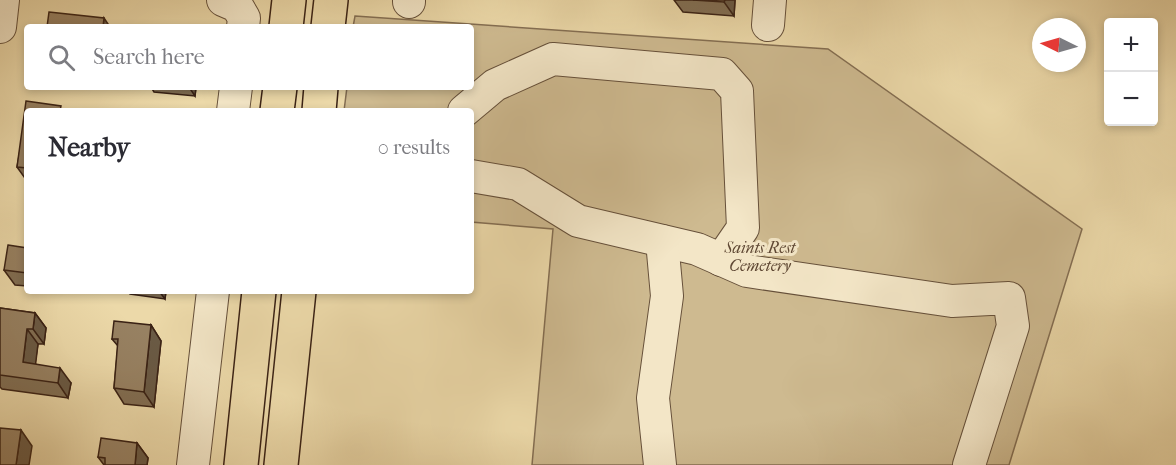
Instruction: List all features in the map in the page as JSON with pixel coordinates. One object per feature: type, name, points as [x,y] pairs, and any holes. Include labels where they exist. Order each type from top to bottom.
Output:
[{"type":"main road","points":[[286,24],[289,0]]},
{"type":"main road","points":[[328,24],[331,0]]},
{"type":"main road","points":[[277,108],[280,90]]},
{"type":"main road","points":[[319,108],[321,90]]},
{"type":"main road","points":[[241,465],[259,294]]},
{"type":"main road","points":[[281,465],[299,294]]},
{"type":"street","points":[[0,27],[3,0]]},
{"type":"street","points":[[224,0],[237,6],[244,18],[243,24]]},
{"type":"street","points":[[468,108],[495,85],[553,59],[722,74],[737,92],[742,228],[721,260]]},
{"type":"street","points":[[233,108],[236,90]]},
{"type":"street","points":[[474,177],[518,184],[578,220],[697,249],[747,271],[952,301],[1009,298],[1013,326],[969,465]]},
{"type":"street","points":[[660,465],[653,398],[667,296],[662,241]]},
{"type":"street","points":[[193,465],[213,294]]},
{"type":"green space","name":"Saints Rest Cemetery","points":[[355,16],[470,24],[354,24]]},
{"type":"green space","name":"Saints Rest Cemetery","points":[[474,24],[828,49],[1082,229],[1009,465],[532,465],[553,229],[474,222],[474,108],[344,108],[347,90],[474,90]]},
{"type":"building","points":[[693,0],[725,0],[724,2]]},
{"type":"building","points":[[49,12],[104,18],[103,24],[47,24]]},
{"type":"building","points":[[26,101],[61,106],[61,108],[25,108]]},
{"type":"building","points":[[24,116],[24,168],[17,167]]},
{"type":"building","points":[[8,245],[24,248],[24,273],[4,270]]},
{"type":"building","points":[[0,308],[35,313],[33,329],[27,329],[23,362],[60,368],[58,383],[0,375]]},
{"type":"building","points":[[114,321],[151,325],[144,392],[114,388],[118,339],[112,339]]},
{"type":"building","points":[[0,428],[21,430],[16,465],[0,465]]},
{"type":"building","points":[[101,438],[137,443],[135,465],[105,465],[105,458],[98,457]]}]
